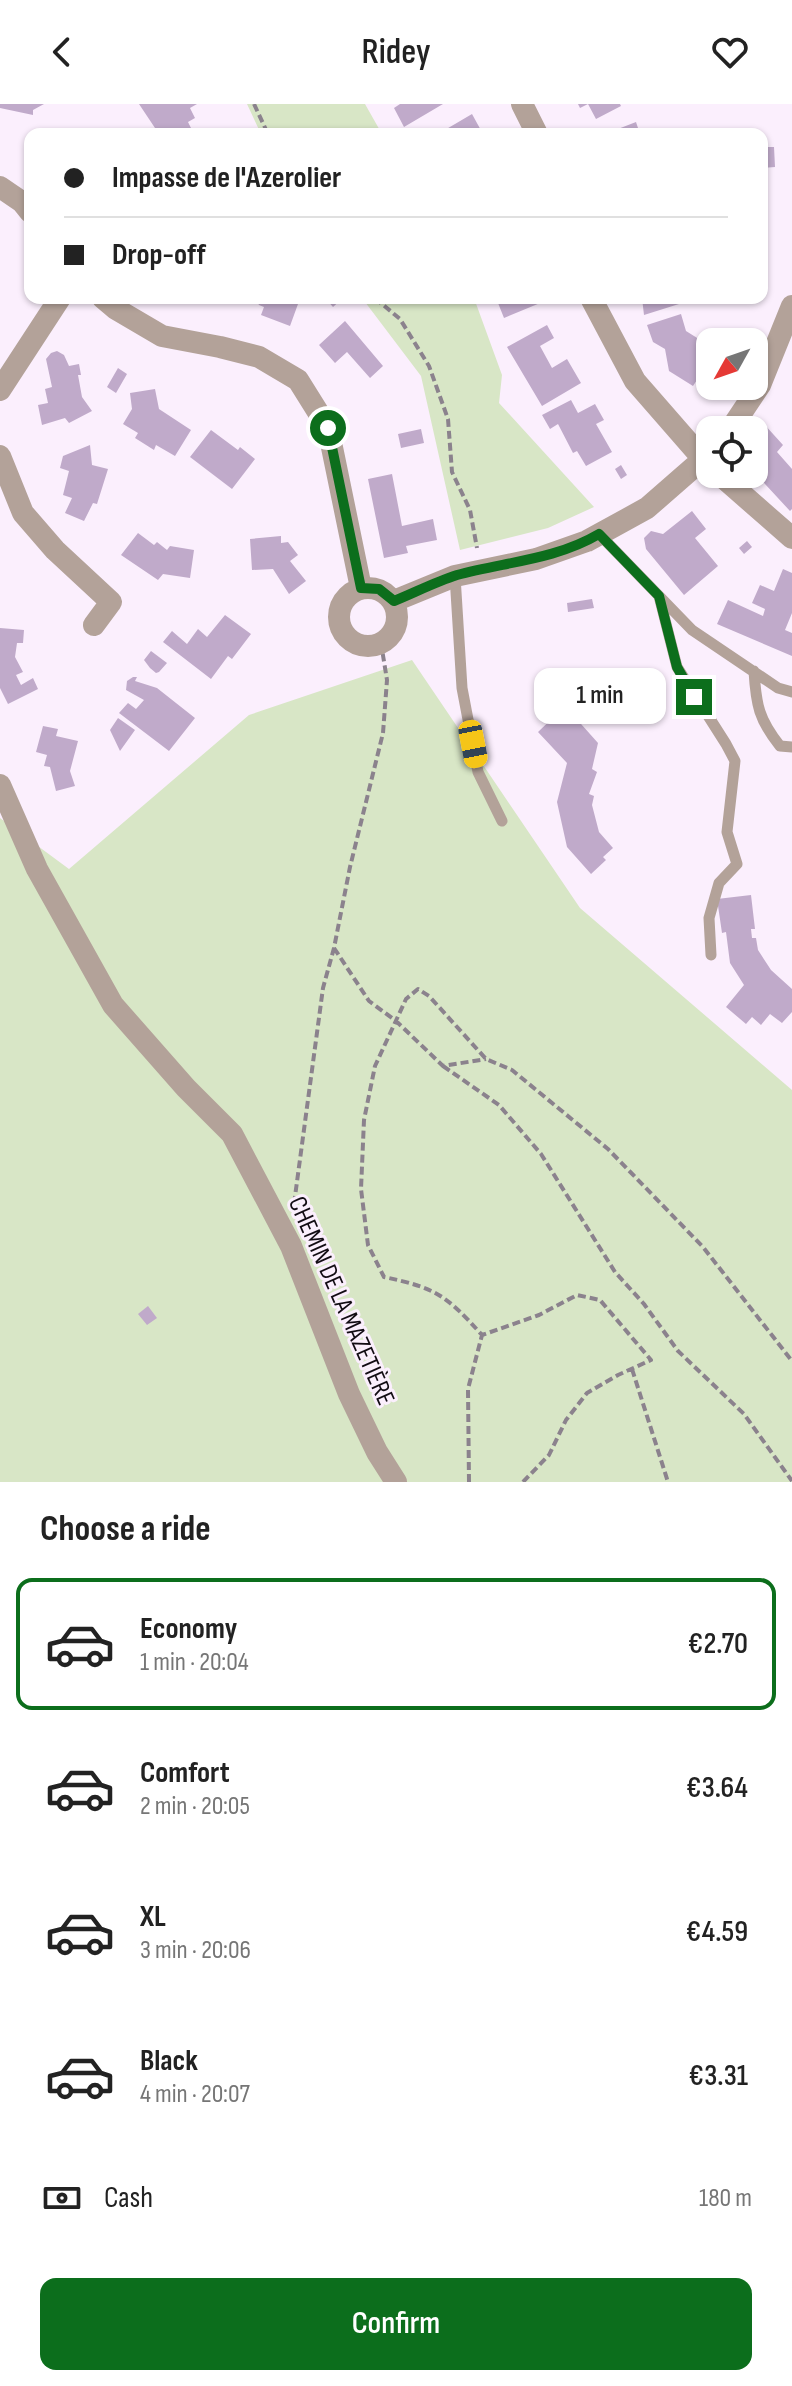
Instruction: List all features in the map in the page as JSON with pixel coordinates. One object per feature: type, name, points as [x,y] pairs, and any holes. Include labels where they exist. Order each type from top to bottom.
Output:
[{"type":"street","points":[[522,104],[534,128]]},
{"type":"street","points":[[0,187],[24,204]]},
{"type":"street","points":[[0,390],[56,304]]},
{"type":"street","points":[[110,304],[162,336],[259,357],[298,380],[328,428],[361,588]]},
{"type":"street","points":[[594,304],[635,381],[696,449]]},
{"type":"street","points":[[739,416],[760,385],[792,306]]},
{"type":"street","points":[[0,456],[23,513],[55,550],[111,602],[94,625]]},
{"type":"street","points":[[394,601],[455,576],[536,559],[587,541],[647,508],[696,474]]},
{"type":"street","points":[[737,488],[792,538]]},
{"type":"street","points":[[361,588],[379,589],[394,601],[398,620],[389,638],[381,643],[362,646],[345,636],[339,617],[345,598],[361,588]]},
{"type":"street","name":"CHEMIN DE LA MAZETIÈRE","points":[[0,785],[37,869],[113,1005],[186,1088],[232,1134],[291,1246],[349,1394],[377,1452],[396,1482]]},
{"type":"lane","points":[[599,534],[692,630],[778,688],[792,692]]},
{"type":"lane","points":[[455,576],[462,688],[478,772],[502,821]]},
{"type":"lane","points":[[659,596],[677,667],[735,761],[727,832],[737,864],[719,883],[709,918],[711,955]]},
{"type":"lane","points":[[754,671],[756,703],[765,727],[780,746],[792,747]]},
{"type":"path","points":[[254,104],[265,128]]},
{"type":"path","points":[[382,304],[400,319],[429,366],[448,419],[452,472],[470,510],[481,570]]},
{"type":"path","points":[[294,1207],[323,988],[383,733],[387,680],[381,643]]},
{"type":"path","points":[[334,948],[369,1001],[396,1021],[443,1066],[499,1105],[541,1154],[615,1272],[644,1304],[678,1351],[744,1414],[792,1481]]},
{"type":"path","points":[[482,1335],[455,1305],[425,1286],[384,1277],[368,1245],[361,1189],[364,1120],[375,1066],[406,999],[418,989],[429,996],[486,1059],[512,1070],[608,1149],[703,1247],[792,1361]]},
{"type":"path","points":[[443,1066],[486,1059]]},
{"type":"path","points":[[482,1335],[539,1315],[577,1295],[600,1300],[651,1360],[587,1393],[566,1420],[549,1455],[523,1482]]},
{"type":"path","points":[[469,1482],[468,1389],[482,1335]]},
{"type":"path","points":[[632,1369],[668,1482]]},
{"type":"green space","points":[[247,104],[365,104],[379,128],[258,128]]},
{"type":"green space","points":[[367,304],[476,304],[502,375],[499,403],[594,507],[548,528],[460,550],[421,376]]},
{"type":"green space","points":[[412,660],[580,908],[792,1090],[792,1482],[0,1482],[0,818],[69,869],[249,715]]},
{"type":"building","points":[[0,104],[44,104],[33,110],[33,115],[0,108]]},
{"type":"building","points":[[139,104],[197,104],[190,108],[195,118],[188,122],[191,128],[155,128]]},
{"type":"building","points":[[400,104],[443,104],[404,127],[394,108]]},
{"type":"building","points":[[588,104],[620,104],[621,106],[596,119]]},
{"type":"building","points":[[472,114],[480,128],[448,128]]},
{"type":"building","points":[[636,122],[638,128],[620,128]]},
{"type":"building","points":[[768,147],[774,147],[775,167],[768,168]]},
{"type":"building","points":[[298,304],[290,326],[261,315],[264,307],[259,305]]},
{"type":"building","points":[[498,304],[538,304],[504,318]]},
{"type":"building","points":[[643,304],[679,304],[644,315]]},
{"type":"building","points":[[681,314],[686,331],[696,337],[696,381],[693,386],[669,371],[665,349],[653,342],[647,325]]},
{"type":"building","points":[[345,321],[383,366],[370,378],[347,352],[335,363],[319,345]]},
{"type":"building","points":[[547,325],[554,338],[540,346],[552,368],[567,359],[581,383],[542,406],[507,347]]},
{"type":"building","points":[[57,351],[64,355],[69,366],[79,364],[82,397],[92,411],[69,423],[65,418],[42,425],[38,405],[48,403],[45,389],[52,387],[46,359]]},
{"type":"building","points":[[118,368],[127,374],[116,393],[107,387]]},
{"type":"building","points":[[155,389],[159,409],[191,430],[175,456],[156,445],[154,450],[135,438],[138,433],[123,424],[132,409],[130,393]]},
{"type":"building","points":[[571,400],[578,413],[595,404],[604,420],[596,424],[612,452],[586,466],[577,451],[573,453],[558,424],[550,429],[542,415]]},
{"type":"building","points":[[768,428],[783,445],[777,452],[792,469],[790,511],[768,487]]},
{"type":"building","points":[[421,429],[424,443],[401,448],[398,434]]},
{"type":"building","points":[[211,430],[255,459],[232,489],[190,457]]},
{"type":"building","points":[[90,445],[92,465],[108,469],[97,504],[93,503],[84,521],[65,513],[72,498],[63,495],[69,471],[60,468],[63,456]]},
{"type":"building","points":[[621,465],[627,475],[621,479],[615,469]]},
{"type":"building","points":[[392,474],[402,526],[433,519],[437,540],[406,546],[408,553],[384,558],[368,479]]},
{"type":"building","points":[[692,511],[706,529],[695,538],[718,566],[684,595],[646,549],[644,538],[651,531],[663,534]]},
{"type":"building","points":[[138,533],[167,550],[170,546],[194,550],[190,578],[163,574],[158,580],[121,555]]},
{"type":"building","points":[[281,536],[281,543],[288,542],[298,555],[290,561],[306,581],[289,594],[273,569],[252,570],[250,539]]},
{"type":"building","points":[[747,541],[752,547],[744,554],[739,548]]},
{"type":"building","points":[[783,569],[792,573],[792,613],[785,630],[792,633],[792,656],[717,624],[728,600],[763,616],[765,609],[752,603],[760,585],[774,591]]},
{"type":"building","points":[[592,599],[594,608],[568,612],[567,603]]},
{"type":"building","points":[[225,615],[251,634],[232,659],[228,656],[211,679],[163,642],[172,631],[187,644],[198,629],[207,637]]},
{"type":"building","points":[[0,628],[24,630],[23,643],[17,643],[15,657],[23,672],[16,675],[21,685],[33,678],[38,689],[8,704],[0,688]]},
{"type":"building","points":[[151,651],[167,663],[156,673],[144,660]]},
{"type":"building","points":[[137,677],[135,681],[157,688],[195,718],[169,751],[119,713],[128,703],[136,709],[144,700],[126,690],[127,681]]},
{"type":"building","points":[[565,706],[598,743],[592,769],[597,772],[589,794],[594,796],[592,805],[599,832],[613,848],[603,857],[606,860],[591,874],[567,847],[557,802],[567,763],[538,732]]},
{"type":"building","points":[[118,718],[135,730],[120,751],[110,730]]},
{"type":"building","points":[[43,726],[58,729],[56,736],[78,741],[70,771],[75,786],[56,791],[50,767],[44,766],[47,755],[36,752]]},
{"type":"building","points":[[751,895],[755,929],[751,929],[752,938],[756,938],[758,950],[771,970],[792,989],[792,1012],[782,1023],[770,1014],[761,1025],[752,1017],[746,1024],[726,1007],[744,985],[730,963],[717,899]]},
{"type":"building","points":[[148,1306],[157,1318],[147,1325],[138,1314]]},
{"type":"route","points":[[328,428],[361,588],[379,589],[394,601],[455,576],[536,559],[599,534],[659,596],[677,667],[694,697]]}]
